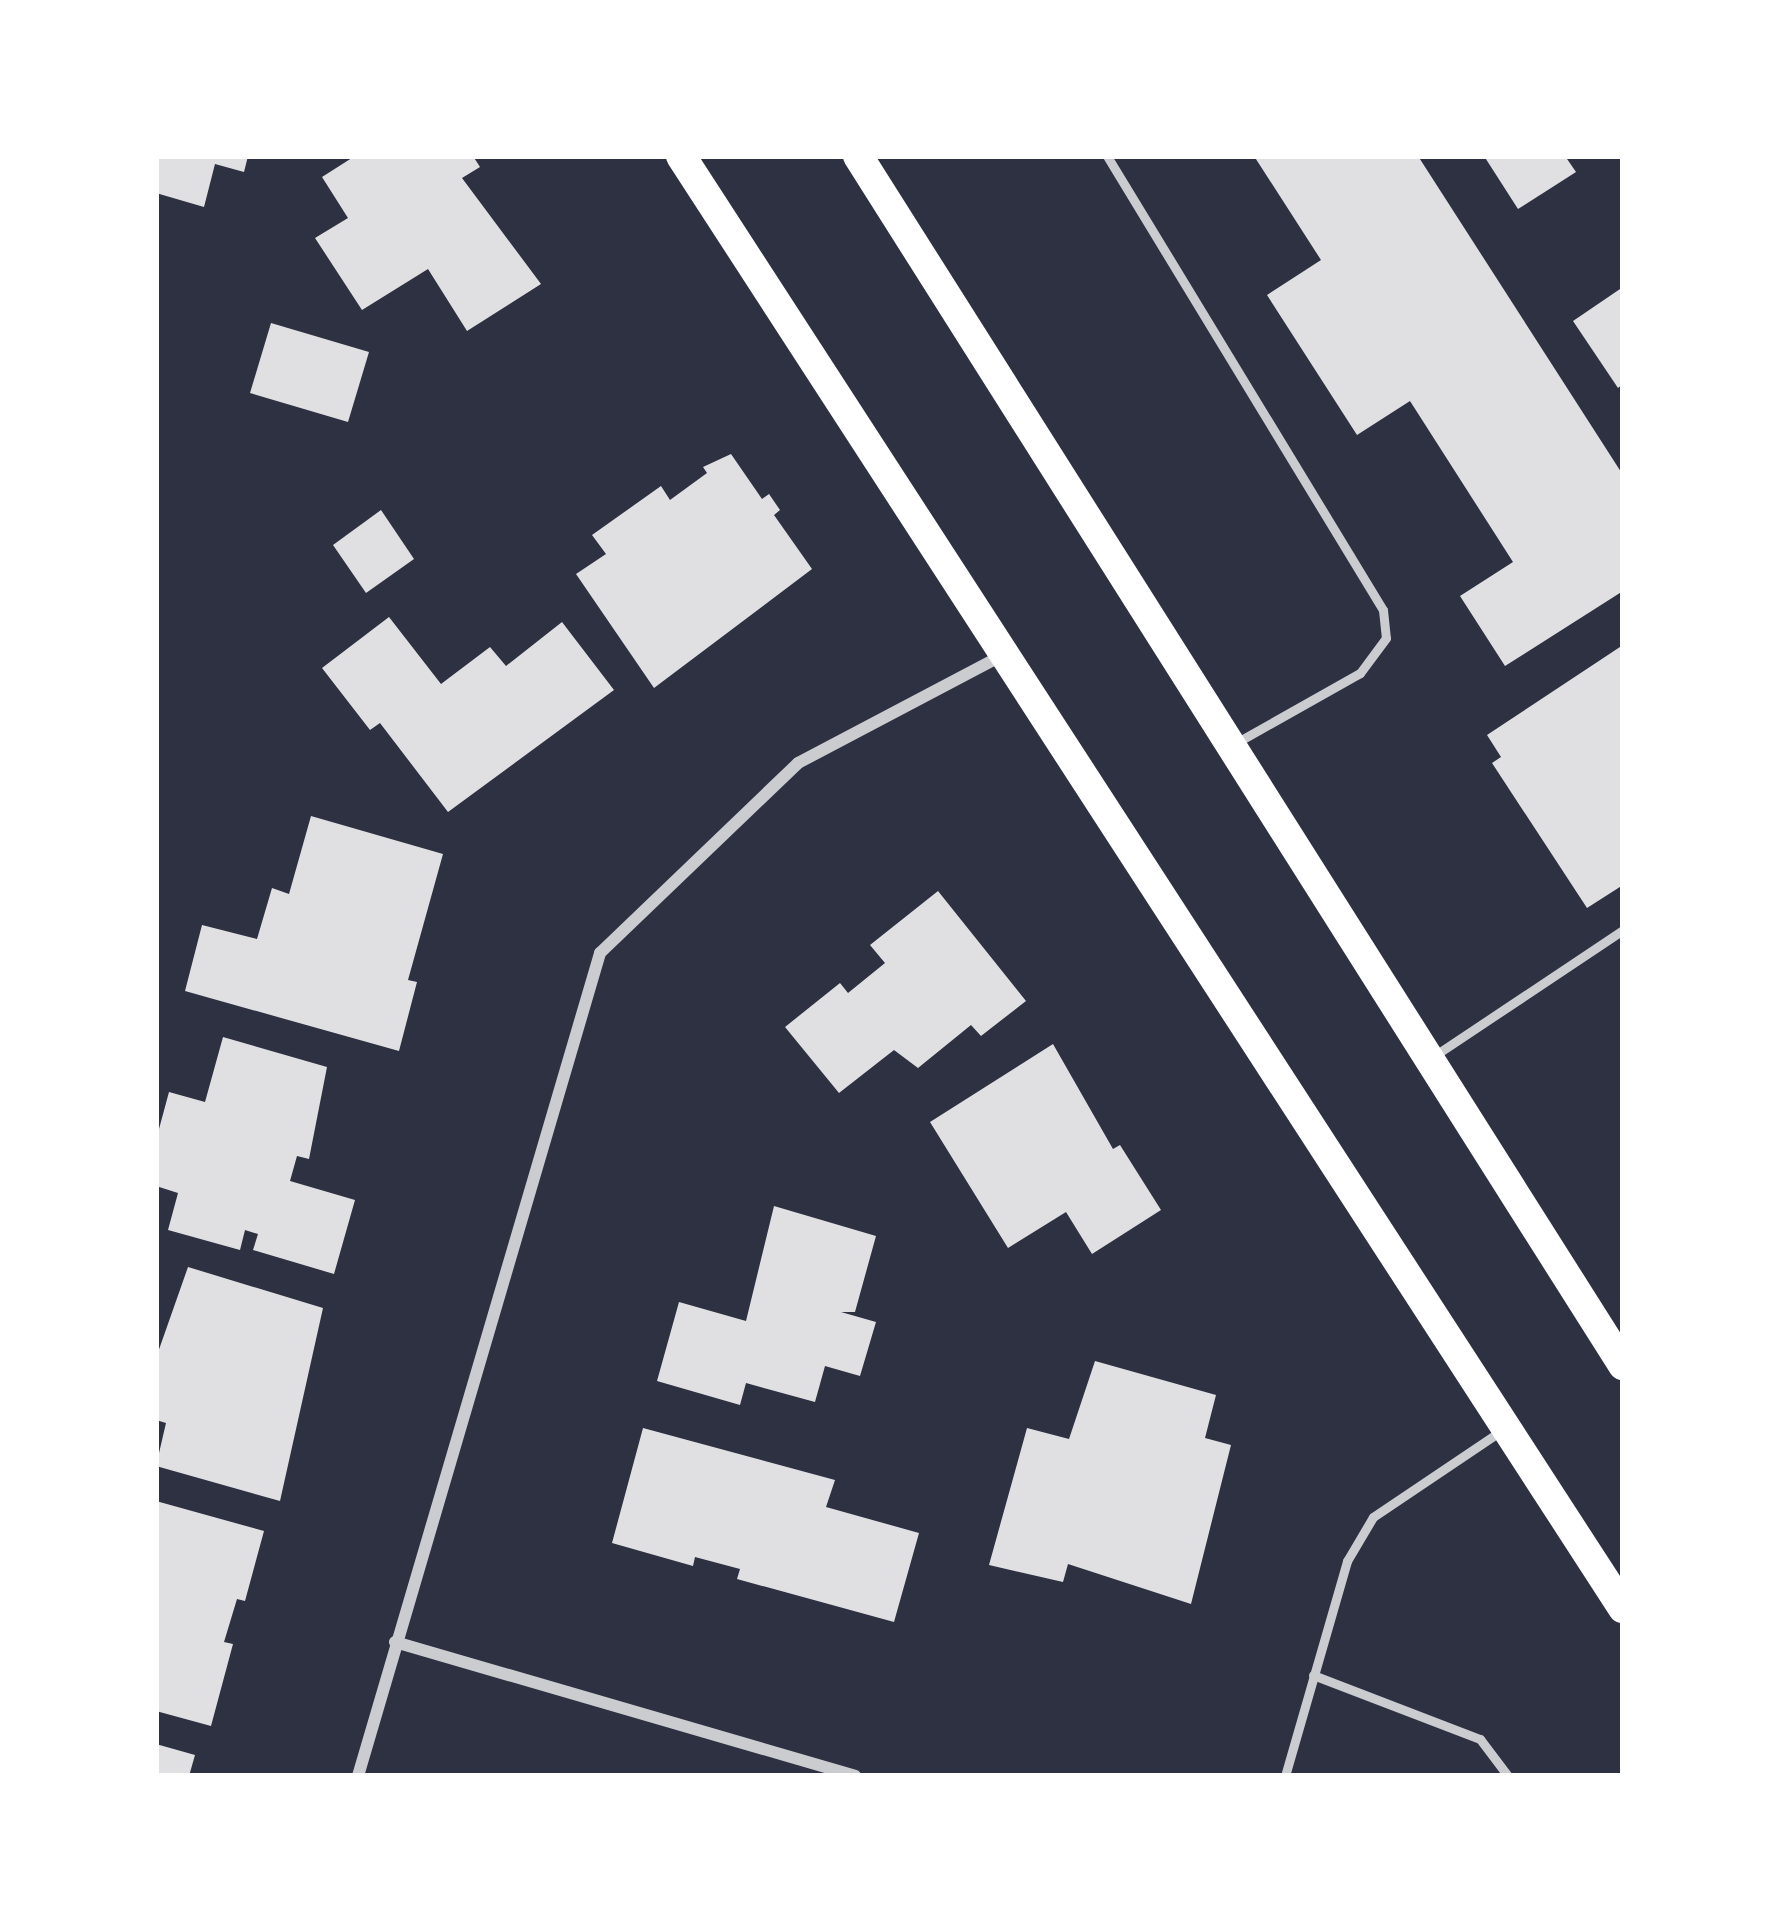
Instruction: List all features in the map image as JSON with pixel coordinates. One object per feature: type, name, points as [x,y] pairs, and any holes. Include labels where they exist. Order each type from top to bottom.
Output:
[{"type":"main road","points":[[681,156],[1001,656],[1623,1608]]},
{"type":"main road","points":[[858,156],[1623,1365]]},
{"type":"street","points":[[358,1776],[600,953],[798,763],[1001,656]]},
{"type":"street","points":[[395,1642],[855,1776]]},
{"type":"lane","points":[[1107,156],[1383,610],[1386,638],[1360,674],[1231,746]]},
{"type":"lane","points":[[1430,1059],[1623,930]]},
{"type":"lane","points":[[1285,1776],[1347,1562],[1373,1517],[1505,1428]]},
{"type":"lane","points":[[1313,1675],[1480,1739],[1508,1776]]},
{"type":"building","points":[[156,156],[248,156],[244,172],[215,164],[204,207],[156,193]]},
{"type":"building","points":[[355,156],[473,156],[480,167],[462,178],[541,284],[467,331],[428,269],[362,310],[315,238],[348,218],[322,177]]},
{"type":"building","points":[[1254,156],[1418,156],[1623,475],[1623,591],[1505,666],[1460,596],[1513,562],[1410,401],[1357,435],[1267,295],[1321,260]]},
{"type":"building","points":[[1484,156],[1565,156],[1576,172],[1518,209]]},
{"type":"building","points":[[1623,287],[1623,384],[1618,388],[1573,321]]},
{"type":"building","points":[[271,323],[369,352],[348,422],[250,393]]},
{"type":"building","points":[[731,454],[762,499],[769,494],[780,510],[774,515],[812,569],[654,688],[576,574],[606,554],[592,535],[661,486],[670,500],[707,473],[703,467]]},
{"type":"building","points":[[381,510],[414,559],[366,593],[333,545]]},
{"type":"building","points":[[389,617],[441,684],[490,647],[506,666],[562,622],[614,690],[448,812],[380,723],[370,730],[322,668]]},
{"type":"building","points":[[1623,645],[1623,885],[1587,908],[1492,763],[1501,757],[1487,735]]},
{"type":"building","points":[[311,816],[443,854],[408,980],[417,982],[399,1051],[185,991],[202,925],[257,939],[272,888],[289,894]]},
{"type":"building","points":[[938,891],[1026,1001],[981,1036],[971,1025],[918,1068],[894,1050],[839,1093],[785,1027],[840,983],[848,993],[885,963],[870,945]]},
{"type":"building","points":[[223,1037],[327,1067],[309,1159],[297,1156],[290,1181],[355,1200],[334,1274],[253,1250],[258,1234],[245,1230],[240,1250],[168,1230],[178,1193],[156,1186],[156,1140],[169,1092],[205,1102]]},
{"type":"building","points":[[1053,1044],[1113,1149],[1120,1145],[1161,1210],[1092,1254],[1066,1212],[1008,1248],[930,1122]]},
{"type":"building","points":[[774,1206],[876,1236],[855,1312],[841,1312],[876,1322],[860,1376],[825,1366],[815,1402],[746,1383],[740,1405],[657,1381],[679,1302],[746,1321]]},
{"type":"building","points":[[188,1267],[323,1308],[280,1501],[156,1466],[166,1423],[156,1420],[156,1358]]},
{"type":"building","points":[[1095,1361],[1216,1395],[1205,1438],[1231,1445],[1191,1604],[1068,1564],[1063,1582],[989,1565],[1027,1428],[1069,1439]]},
{"type":"building","points":[[643,1428],[835,1480],[826,1507],[919,1533],[894,1622],[737,1579],[740,1569],[695,1557],[693,1566],[612,1543]]},
{"type":"building","points":[[156,1501],[264,1531],[245,1601],[237,1599],[224,1642],[233,1644],[211,1726],[156,1711]]},
{"type":"building","points":[[156,1744],[195,1755],[189,1776],[156,1776]]}]
